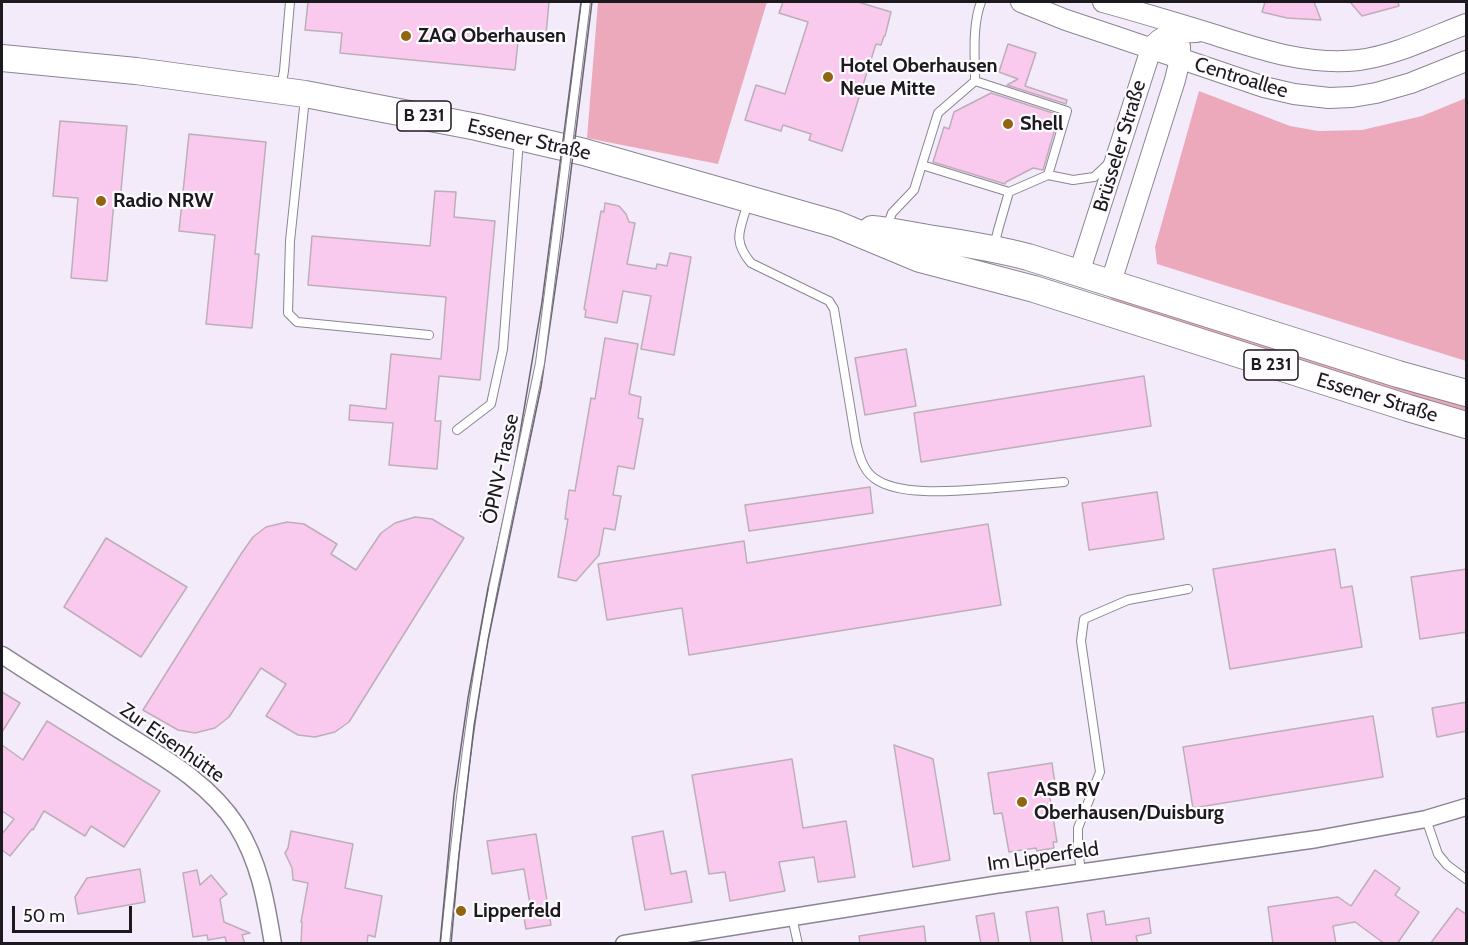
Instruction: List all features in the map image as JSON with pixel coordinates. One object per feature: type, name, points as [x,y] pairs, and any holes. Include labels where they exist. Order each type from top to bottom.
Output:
[{"type":"main road","name":"Essener Straße","points":[[2,58],[136,71],[305,94],[417,115],[584,152],[836,225],[920,259],[1034,289],[1467,425]]},
{"type":"main road","name":"Essener Straße","points":[[836,225],[886,230],[1028,256],[1398,374],[1467,393]]},
{"type":"main road","points":[[1079,273],[1082,305]]},
{"type":"main road","points":[[1082,305],[1111,282]]},
{"type":"street","name":"Centroallee","points":[[1021,2],[1180,59],[1294,94],[1329,98],[1376,93],[1411,83],[1467,62]]},
{"type":"street","name":"Centroallee","points":[[1103,2],[1169,26],[1202,31],[1315,61],[1346,61],[1372,57],[1467,24]]},
{"type":"street","points":[[1151,49],[1155,42],[1163,38],[1169,26]]},
{"type":"street","name":"Brüsseler Straße","points":[[1111,282],[1180,59],[1179,41],[1169,26]]},
{"type":"street","name":"Brüsseler Straße","points":[[1079,273],[1151,49]]},
{"type":"street","name":"Zur Eisenhütte","points":[[2,655],[170,762],[215,798],[237,825],[253,858],[262,881],[273,944]]},
{"type":"street","name":"Im Lipperfeld","points":[[624,944],[1081,872],[1317,839],[1426,819],[1467,807]]},
{"type":"lane","points":[[280,90],[284,71],[290,2]]},
{"type":"lane","name":"ÖPNV-Trasse","points":[[445,944],[476,682],[540,363],[586,2]]},
{"type":"lane","points":[[886,230],[892,213],[915,190],[938,113],[975,81],[976,16],[981,2]]},
{"type":"lane","points":[[975,81],[1067,111],[1048,175]]},
{"type":"lane","points":[[305,94],[290,241],[288,313],[297,322],[429,334]]},
{"type":"lane","points":[[457,430],[491,404],[501,360],[520,137]]},
{"type":"lane","points":[[922,165],[1009,192],[1048,175],[1073,180],[1094,177],[1117,156]]},
{"type":"lane","points":[[994,248],[1009,192]]},
{"type":"lane","points":[[749,199],[739,236],[742,253],[751,264],[829,301],[834,309],[856,442],[860,458],[872,477],[895,487],[922,491],[1064,482]]},
{"type":"lane","points":[[1081,872],[1078,828],[1100,772],[1081,641],[1084,619],[1128,600],[1188,589]]},
{"type":"lane","points":[[1426,819],[1438,854],[1447,865],[1467,879]]},
{"type":"lane","points":[[792,917],[798,944]]},
{"type":"shaded area","points":[[598,2],[767,2],[718,164],[587,138]]},
{"type":"shaded area","points":[[1199,91],[1290,126],[1318,131],[1362,130],[1422,116],[1466,98],[1466,361],[1157,264],[1155,247]]},
{"type":"shaded area","points":[[1105,292],[1466,400],[1466,416],[1119,307]]},
{"type":"building","points":[[308,2],[549,2],[546,35],[519,32],[515,70],[340,53],[342,33],[305,30]]},
{"type":"building","name":"Hotel Oberhausen Neue Mitte","points":[[783,2],[858,2],[891,12],[881,45],[876,44],[842,151],[809,140],[811,134],[783,125],[781,131],[745,120],[756,85],[785,94],[808,22],[779,13]]},
{"type":"building","points":[[1265,2],[1314,2],[1321,20],[1287,18],[1262,12]]},
{"type":"building","points":[[1350,2],[1398,2],[1399,6],[1362,16]]},
{"type":"building","points":[[1008,44],[1036,53],[1025,86],[1067,100],[1066,104],[1007,85],[1018,79],[999,72]]},
{"type":"building","points":[[991,93],[1059,115],[1043,170],[1033,168],[1005,184],[933,162],[944,127],[949,129],[954,112]]},
{"type":"building","name":"Radio NRW","points":[[60,121],[127,126],[120,201],[114,201],[107,281],[71,278],[78,198],[53,196]]},
{"type":"building","points":[[189,134],[266,142],[255,254],[259,254],[252,328],[206,324],[215,235],[179,231]]},
{"type":"building","points":[[435,191],[456,192],[454,217],[495,221],[480,380],[439,376],[435,421],[441,421],[437,469],[389,465],[393,423],[349,420],[350,405],[386,409],[391,354],[441,359],[446,297],[308,285],[312,236],[430,246]]},
{"type":"building","points":[[605,203],[619,206],[629,222],[635,223],[627,264],[656,269],[657,264],[667,266],[670,253],[691,257],[674,355],[641,349],[651,296],[623,291],[617,323],[585,317],[586,310],[584,309],[601,211],[604,212]]},
{"type":"building","points":[[605,338],[638,344],[629,394],[641,397],[638,418],[643,419],[634,469],[618,466],[613,495],[621,496],[615,530],[604,528],[599,555],[576,581],[558,577],[568,519],[565,519],[569,490],[575,491],[591,398],[595,399]]},
{"type":"building","points":[[906,349],[916,406],[865,415],[855,358]]},
{"type":"building","points":[[1144,376],[1151,426],[921,462],[914,413]]},
{"type":"building","points":[[870,487],[873,513],[749,531],[745,505]]},
{"type":"building","points":[[1157,492],[1164,539],[1089,550],[1082,503]]},
{"type":"building","points":[[415,517],[432,519],[464,538],[349,722],[335,732],[315,737],[298,735],[266,716],[286,684],[261,668],[229,717],[215,728],[195,733],[178,730],[143,710],[241,554],[253,537],[266,527],[287,522],[304,524],[337,544],[331,554],[356,570],[381,533],[395,523]]},
{"type":"building","points":[[988,524],[1001,605],[689,655],[682,608],[607,620],[598,564],[744,541],[747,563]]},
{"type":"building","points":[[106,538],[187,587],[141,657],[64,607]]},
{"type":"building","points":[[1335,549],[1341,588],[1352,586],[1362,647],[1230,669],[1213,569]]},
{"type":"building","points":[[1467,569],[1467,632],[1420,639],[1411,577]]},
{"type":"building","points":[[2,692],[20,703],[2,732]]},
{"type":"building","points":[[1467,702],[1467,731],[1437,737],[1432,708]]},
{"type":"building","points":[[1373,716],[1383,777],[1193,808],[1183,747]]},
{"type":"building","points":[[47,721],[160,791],[124,847],[91,826],[85,836],[44,811],[33,830],[10,856],[2,850],[2,834],[14,819],[2,811],[2,745],[23,760]]},
{"type":"building","points":[[894,745],[933,759],[950,860],[913,867]]},
{"type":"building","points":[[792,759],[803,828],[846,821],[855,877],[818,882],[814,857],[779,862],[785,891],[730,901],[725,872],[709,874],[692,775]]},
{"type":"building","name":"ASB RV Oberhausen/Duisburg","points":[[1052,763],[1056,791],[1049,792],[1057,842],[1053,842],[1054,848],[1009,852],[1002,813],[994,814],[988,773]]},
{"type":"building","points":[[291,831],[353,844],[345,888],[382,896],[375,937],[368,935],[367,944],[301,944],[301,922],[308,883],[293,880],[292,868],[285,853]]},
{"type":"building","points":[[663,831],[671,874],[686,871],[692,902],[645,910],[632,837]]},
{"type":"building","points":[[536,834],[551,925],[526,929],[523,912],[531,910],[524,869],[492,874],[487,841]]},
{"type":"building","points":[[140,869],[145,902],[78,914],[75,897],[87,878]]},
{"type":"building","points":[[197,870],[200,885],[211,875],[227,894],[220,899],[224,922],[250,933],[242,935],[245,944],[227,944],[225,937],[208,940],[207,935],[193,937],[183,873]]},
{"type":"building","points":[[1375,870],[1400,888],[1395,895],[1419,912],[1397,944],[1385,944],[1355,922],[1333,926],[1336,944],[1273,944],[1268,907],[1338,897],[1351,906]]},
{"type":"building","points":[[1058,907],[1063,944],[1031,944],[1026,912]]},
{"type":"building","points":[[1457,908],[1467,915],[1467,944],[1430,944]]},
{"type":"building","points":[[1104,911],[1106,925],[1149,918],[1151,933],[1136,936],[1138,944],[1092,944],[1087,914]]},
{"type":"building","points":[[994,913],[999,944],[981,944],[976,916]]},
{"type":"building","points":[[924,926],[926,944],[860,944],[859,936]]},
{"type":"tram line","points":[[440,944],[454,795],[468,698],[488,588],[512,481],[542,302],[581,2]]},
{"type":"tram line","points":[[451,944],[474,726],[488,640],[541,387],[563,235],[592,2]]},
{"type":"place","name":"ZAQ Oberhausen","points":[[406,36]]},
{"type":"place","name":"Hotel Oberhausen Neue Mitte","points":[[828,77]]},
{"type":"place","name":"Shell","points":[[1008,124]]},
{"type":"place","name":"Radio NRW","points":[[101,201]]},
{"type":"place","name":"ASB RV Oberhausen/Duisburg","points":[[1022,802]]},
{"type":"place","name":"Lipperfeld","points":[[461,911]]}]
